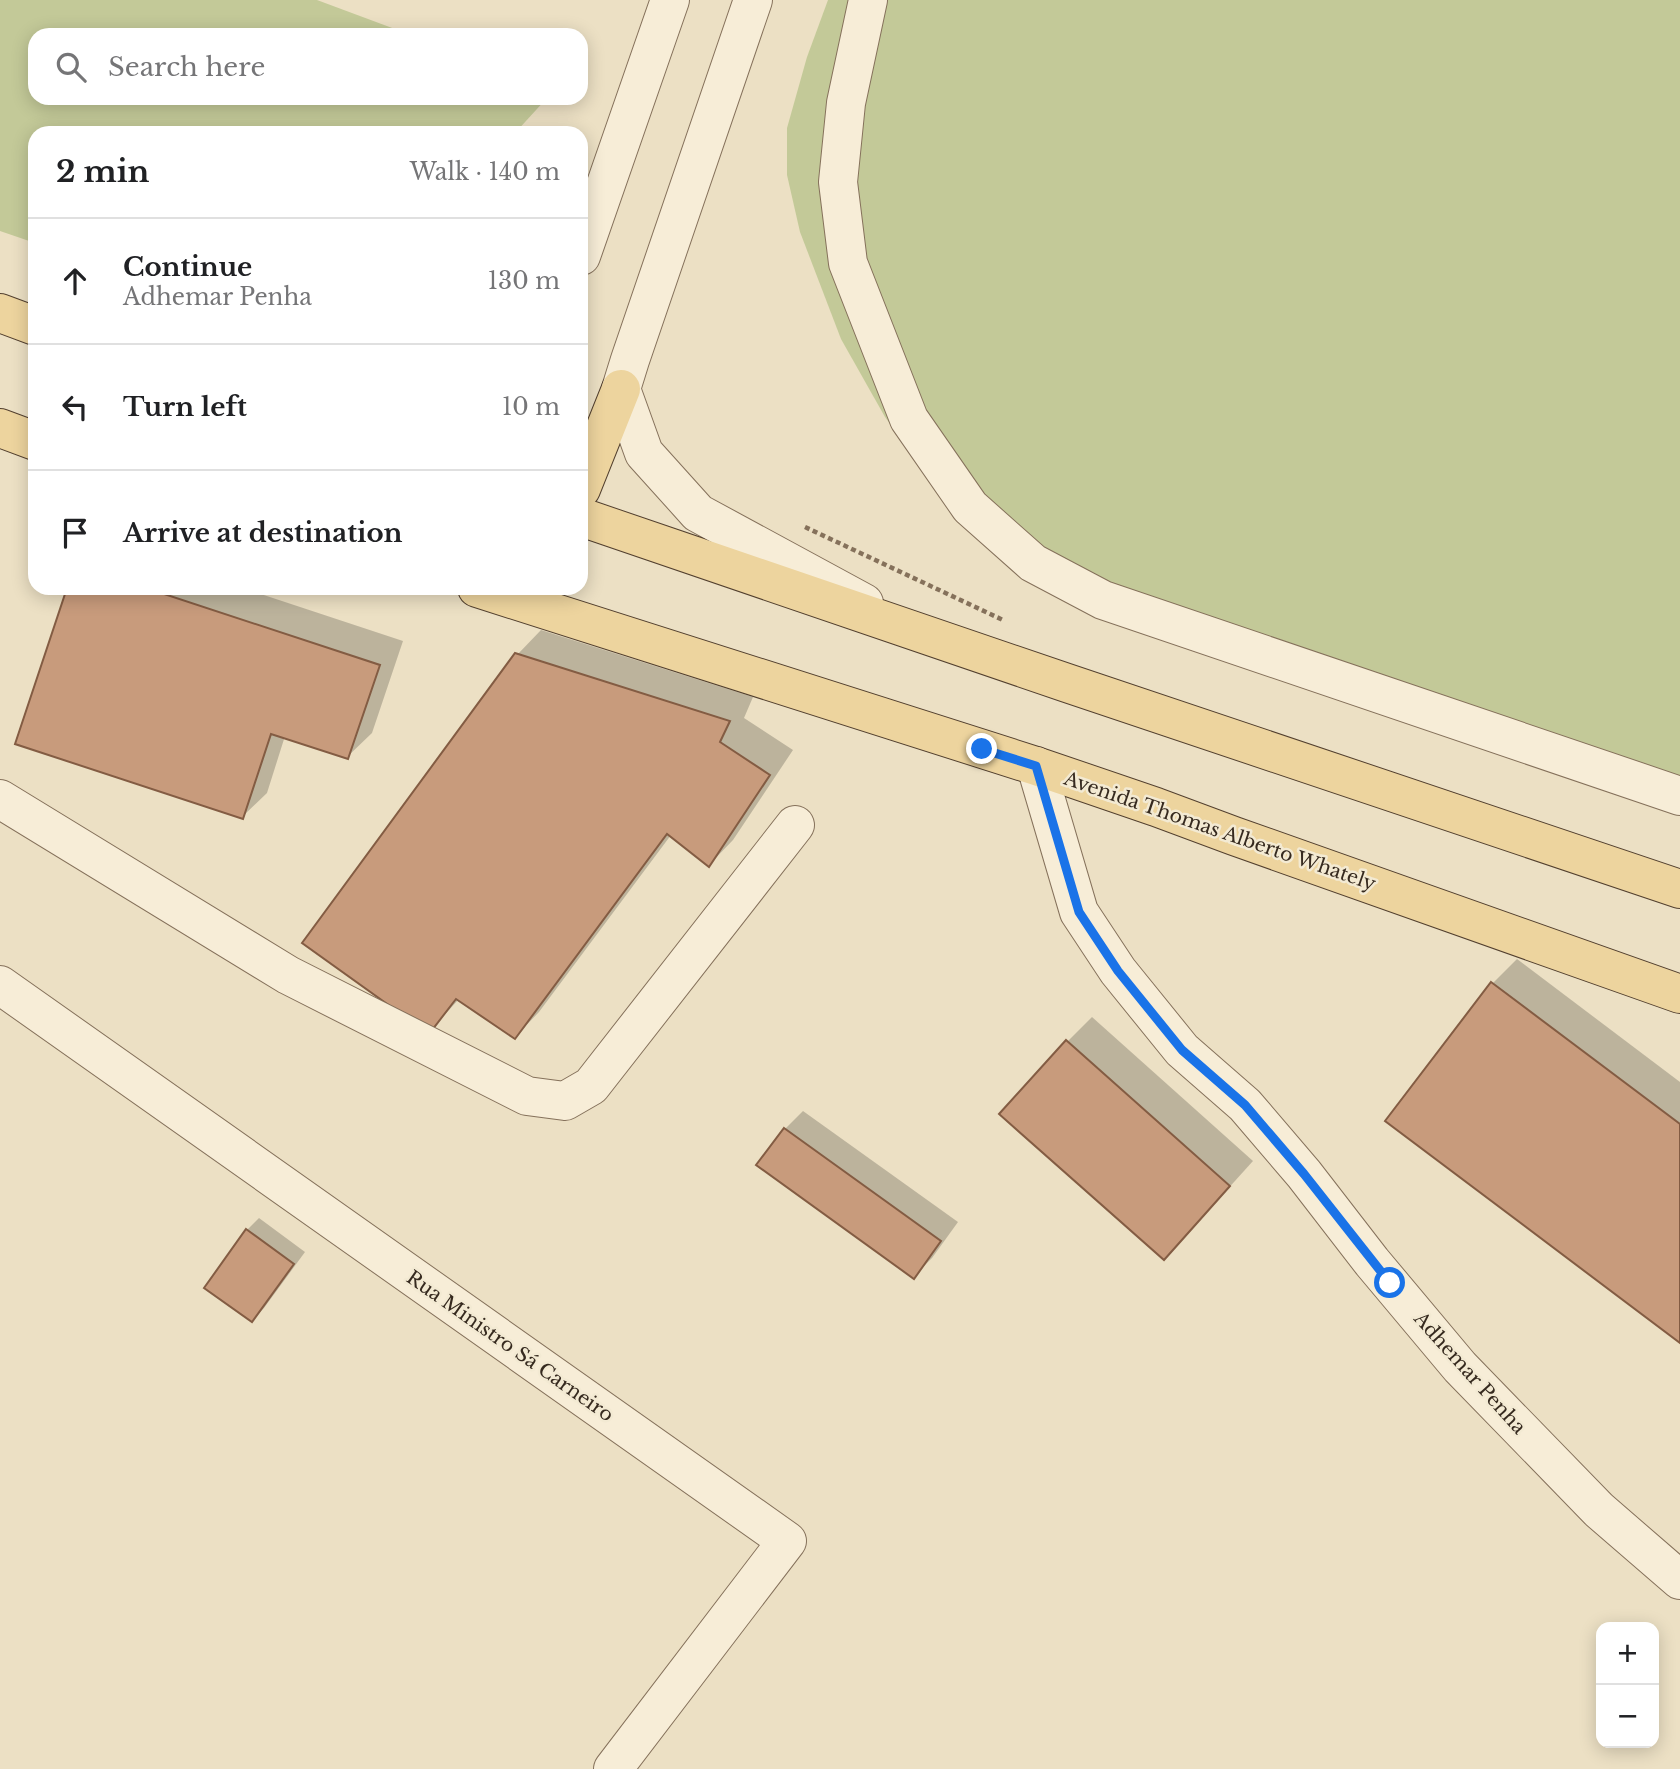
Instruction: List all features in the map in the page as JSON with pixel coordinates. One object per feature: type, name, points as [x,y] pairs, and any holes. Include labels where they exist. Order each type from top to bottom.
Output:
[{"type":"main road","points":[[0,313],[28,323]]},
{"type":"main road","points":[[0,341],[28,347]]},
{"type":"main road","points":[[588,472],[621,389]]},
{"type":"main road","points":[[0,428],[28,438]]},
{"type":"main road","points":[[588,519],[1680,889]]},
{"type":"main road","name":"Avenida Thomas Alberto Whately","points":[[499,595],[1036,766],[1680,994]]},
{"type":"street","points":[[588,236],[670,0]]},
{"type":"street","points":[[754,0],[621,389],[644,453],[698,513],[921,634]]},
{"type":"street","points":[[868,0],[846,103],[838,182],[848,262],[909,419],[970,507],[1033,563],[1103,600],[1680,796]]},
{"type":"street","name":"Adhemar Penha","points":[[1036,766],[1079,912],[1118,971],[1182,1050],[1245,1105],[1460,1367],[1599,1510],[1680,1580]]},
{"type":"street","points":[[0,799],[288,975],[527,1096],[565,1101],[591,1086],[795,825]]},
{"type":"street","name":"Rua Ministro Sá Carneiro","points":[[0,985],[787,1541],[613,1769]]},
{"type":"green space","points":[[0,0],[317,0],[392,28],[28,28],[28,105],[541,105],[521,126],[28,126],[28,241],[0,231]]},
{"type":"green space","points":[[828,0],[1680,0],[1680,810],[1123,622],[933,483],[885,417],[841,339],[800,232],[787,175],[787,128],[807,57]]},
{"type":"building","points":[[65,595],[167,595],[380,665],[348,759],[271,734],[243,819],[15,744]]},
{"type":"building","points":[[515,653],[730,721],[720,742],[770,775],[709,867],[667,834],[515,1039],[456,999],[429,1034],[302,943]]},
{"type":"building","points":[[1491,982],[1680,1124],[1680,1343],[1385,1121]]},
{"type":"building","points":[[1066,1040],[1230,1186],[1164,1260],[999,1114]]},
{"type":"building","points":[[784,1128],[941,1241],[914,1279],[756,1165]]},
{"type":"building","points":[[246,1229],[294,1264],[252,1322],[204,1288]]},
{"type":"route","points":[[982,749],[1036,766],[1079,912],[1118,971],[1182,1050],[1245,1105],[1304,1174],[1390,1283]]}]
